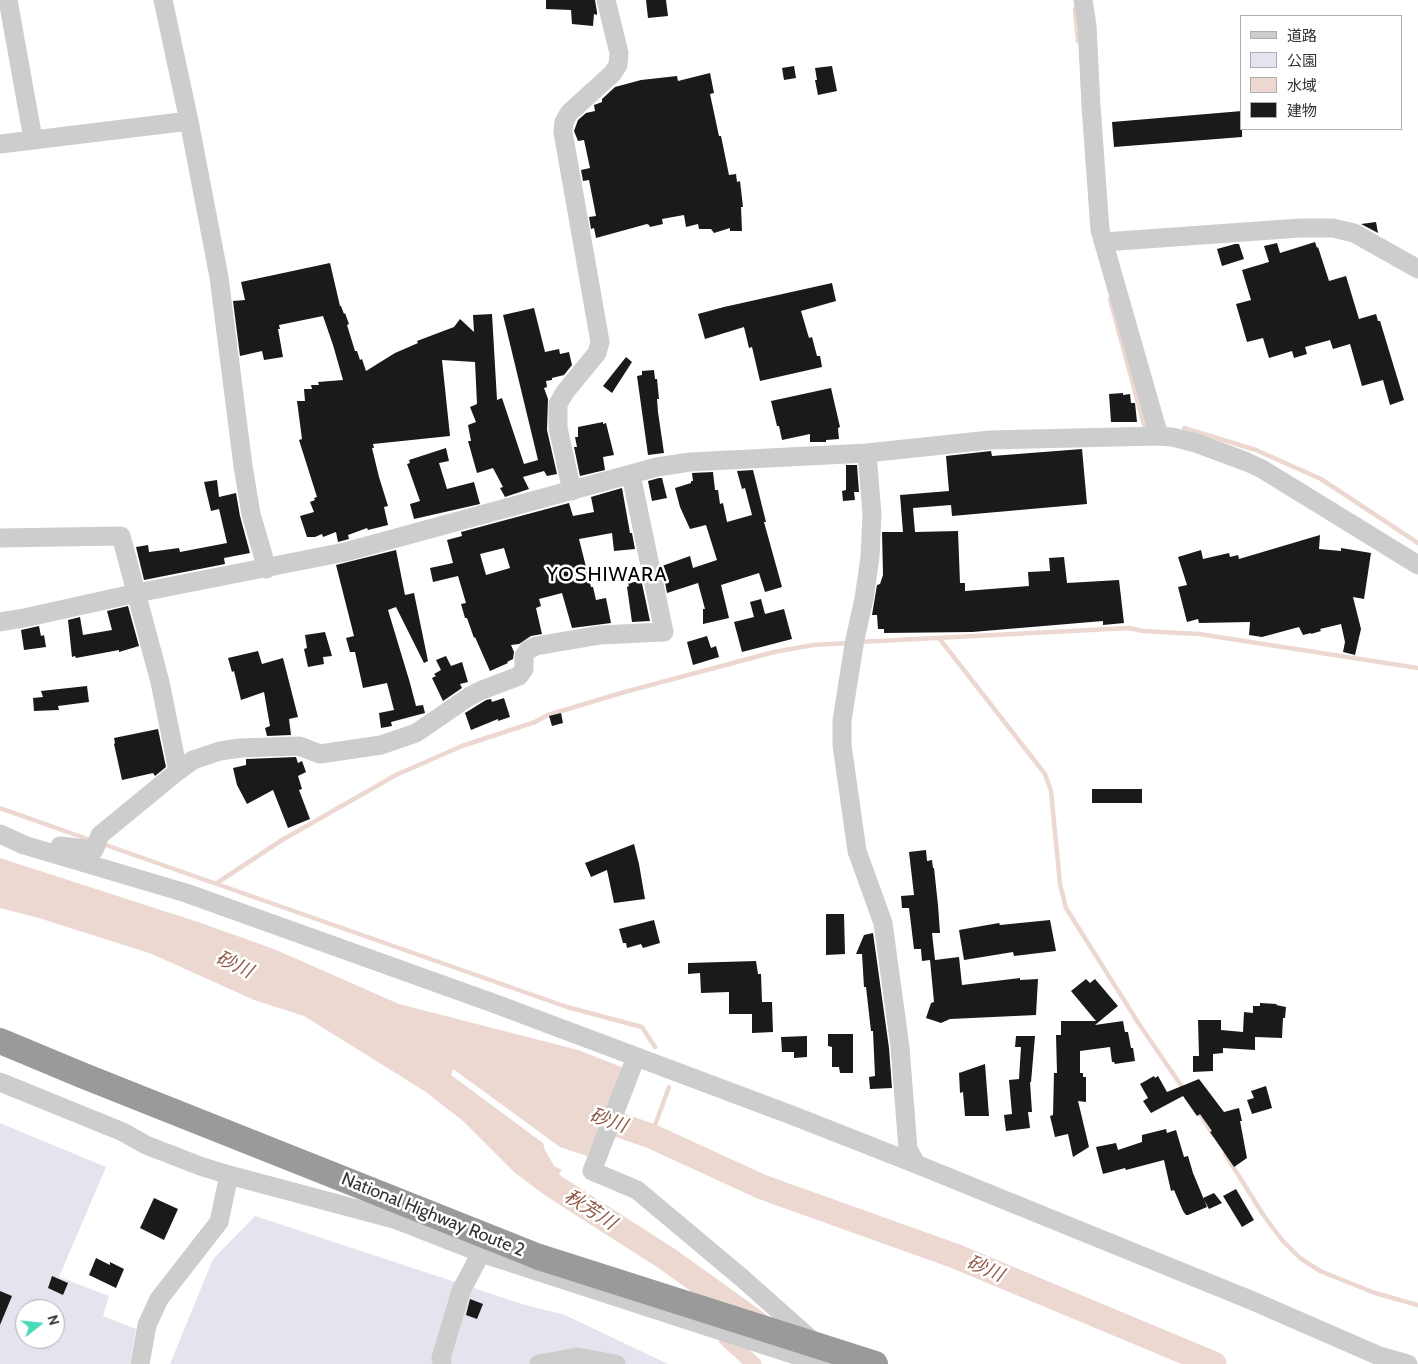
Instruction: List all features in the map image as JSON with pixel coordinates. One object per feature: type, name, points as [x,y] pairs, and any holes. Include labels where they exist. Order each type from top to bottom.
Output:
[{"type":"highway","name":"National Highway Route 2","points":[[0,1041],[537,1264],[875,1364]]},
{"type":"street","points":[[8,0],[34,139]]},
{"type":"street","points":[[163,0],[189,121],[219,277],[243,466],[251,514],[267,568]]},
{"type":"street","points":[[572,492],[558,428],[558,404],[565,392],[597,353],[600,342],[563,132],[564,122],[569,113],[613,73],[618,64],[619,53],[606,0]]},
{"type":"street","points":[[1083,0],[1087,26],[1098,218],[1159,436]]},
{"type":"street","points":[[0,144],[189,121]]},
{"type":"street","points":[[1104,242],[1300,228],[1333,228],[1354,233],[1418,269]]},
{"type":"street","points":[[0,622],[345,552],[572,492],[657,467],[690,462],[867,453],[990,440],[1159,436],[1196,443],[1262,469],[1418,565]]},
{"type":"street","points":[[867,453],[872,515],[870,557],[842,721],[844,764],[857,851],[882,923],[900,1047],[908,1150],[916,1164]]},
{"type":"street","points":[[24,844],[36,842],[94,850],[98,841],[193,760],[220,751],[240,748],[299,746],[320,754],[381,745],[400,740],[416,733],[482,690],[519,676],[524,669],[524,656],[528,650],[536,646],[600,635],[664,632],[631,474]]},
{"type":"street","points":[[0,538],[121,536],[160,682],[178,771]]},
{"type":"street","points":[[0,834],[24,844],[186,893],[493,1003],[916,1164],[1253,1301],[1377,1354],[1408,1364]]},
{"type":"street","points":[[636,1057],[592,1171],[637,1190],[742,1278],[839,1364]]},
{"type":"street","points":[[0,1082],[123,1132],[146,1145],[229,1175],[394,1219],[480,1253],[537,1264],[823,1364]]},
{"type":"street","points":[[140,1364],[147,1325],[159,1299],[219,1222],[229,1175]]},
{"type":"street","points":[[442,1364],[441,1358],[461,1292],[480,1253]]},
{"type":"street","points":[[539,1364],[576,1356],[616,1364]]},
{"type":"green space","points":[[0,1123],[106,1167],[59,1277],[109,1296],[103,1316],[136,1329],[130,1364],[0,1364]]},
{"type":"green space","points":[[255,1216],[522,1304],[565,1315],[668,1364],[170,1364],[213,1259]]},
{"type":"water","points":[[0,858],[198,922],[274,949],[399,1004],[578,1050],[624,1068],[590,1157],[560,1147],[453,1069],[451,1075],[543,1143],[554,1166],[562,1170],[545,1195],[515,1173],[463,1121],[426,1092],[304,1016],[254,1000],[152,954],[39,918],[0,908]]},
{"type":"building","points":[[546,0],[595,0],[597,15],[594,14],[593,26],[572,24],[571,10],[546,9]]},
{"type":"building","points":[[646,0],[666,0],[668,16],[648,18]]},
{"type":"building","points":[[794,66],[796,78],[784,80],[782,68]]},
{"type":"building","points":[[832,66],[837,91],[818,95],[815,68]]},
{"type":"building","points":[[710,73],[714,93],[710,94],[729,175],[736,174],[737,182],[740,181],[743,207],[741,207],[742,231],[730,231],[730,228],[714,233],[711,229],[699,229],[698,224],[686,227],[684,215],[662,219],[663,224],[650,227],[647,224],[596,238],[594,228],[591,229],[589,217],[596,216],[589,180],[583,181],[581,170],[590,168],[584,140],[578,141],[574,131],[578,120],[586,113],[595,111],[594,105],[602,102],[602,99],[615,87],[641,80],[677,76],[678,81]]},
{"type":"building","points":[[1240,111],[1242,137],[1114,147],[1112,122]]},
{"type":"building","points":[[1376,222],[1378,233],[1361,224]]},
{"type":"building","points":[[1315,242],[1329,281],[1346,276],[1359,319],[1376,314],[1378,321],[1380,321],[1404,400],[1390,405],[1383,380],[1362,386],[1350,344],[1333,349],[1330,340],[1305,347],[1307,354],[1294,358],[1292,351],[1269,358],[1263,338],[1247,342],[1236,304],[1251,300],[1242,270],[1269,262],[1264,246],[1277,243],[1280,253]]},
{"type":"building","points":[[1239,244],[1244,259],[1222,266],[1217,249]]},
{"type":"building","points":[[330,263],[340,306],[349,324],[347,325],[355,351],[357,351],[360,360],[362,359],[366,371],[395,353],[418,343],[417,341],[454,327],[460,319],[474,332],[473,315],[492,314],[497,400],[502,398],[524,464],[538,460],[503,315],[534,308],[545,352],[559,349],[560,354],[569,352],[572,365],[564,375],[546,381],[547,387],[544,388],[548,399],[547,430],[557,474],[547,476],[544,471],[523,477],[529,489],[505,497],[500,488],[503,487],[493,468],[477,473],[468,441],[471,441],[468,425],[476,422],[470,407],[477,404],[475,362],[442,360],[450,436],[373,444],[374,448],[372,448],[379,477],[388,506],[384,507],[388,525],[368,530],[367,528],[348,535],[349,539],[338,542],[336,532],[323,537],[322,534],[315,537],[307,537],[300,516],[314,512],[310,502],[317,497],[299,440],[302,439],[297,401],[305,401],[304,389],[312,389],[311,385],[319,385],[318,382],[343,380],[333,345],[323,316],[279,325],[283,357],[264,360],[262,351],[240,356],[233,301],[245,300],[241,282]]},
{"type":"building","points":[[832,283],[836,301],[801,311],[809,338],[812,337],[817,356],[820,356],[822,367],[760,381],[752,347],[749,348],[744,327],[705,339],[698,314]]},
{"type":"building","points":[[626,357],[632,362],[612,393],[603,386]]},
{"type":"building","points":[[654,370],[655,379],[657,379],[658,412],[664,453],[648,455],[637,376],[642,375],[642,371]]},
{"type":"building","points":[[831,388],[840,427],[838,428],[839,439],[826,440],[826,442],[810,442],[810,434],[782,440],[771,401]]},
{"type":"building","points":[[1123,393],[1123,395],[1130,394],[1131,403],[1135,403],[1137,422],[1111,422],[1109,394]]},
{"type":"building","points":[[603,422],[603,424],[606,423],[614,455],[603,457],[605,470],[580,476],[574,447],[577,447],[575,437],[578,437],[578,427]]},
{"type":"building","points":[[446,448],[449,461],[439,463],[447,489],[474,482],[480,504],[414,519],[410,504],[420,501],[407,464],[410,463],[409,460]]},
{"type":"building","points":[[1082,449],[1087,504],[952,516],[951,505],[913,508],[915,532],[958,531],[960,583],[965,583],[965,591],[1029,586],[1028,572],[1050,571],[1049,558],[1064,557],[1067,583],[1119,580],[1124,623],[1103,625],[1103,621],[972,632],[884,633],[884,629],[878,629],[877,615],[872,615],[877,585],[880,584],[883,575],[882,532],[903,532],[900,495],[949,491],[946,456],[991,451],[992,456]]},
{"type":"building","points":[[846,465],[857,465],[859,492],[854,492],[855,500],[843,501],[842,491],[846,490]]},
{"type":"building","points":[[753,470],[766,522],[764,522],[782,587],[765,592],[759,573],[721,585],[729,618],[703,624],[703,609],[705,609],[698,583],[667,593],[662,566],[690,556],[693,568],[717,560],[706,525],[690,529],[680,507],[675,488],[691,483],[693,481],[692,473],[713,472],[715,490],[718,490],[720,504],[723,503],[727,522],[752,515],[745,488],[742,489],[737,471]]},
{"type":"building","points":[[662,478],[667,498],[652,501],[648,481]]},
{"type":"building","points":[[217,480],[219,497],[236,493],[250,553],[224,558],[225,564],[144,580],[136,547],[148,545],[149,552],[179,548],[180,552],[227,543],[219,509],[211,511],[204,482]]},
{"type":"building","points":[[622,488],[630,533],[632,533],[635,549],[614,551],[612,533],[579,539],[591,587],[593,587],[596,600],[606,598],[611,623],[572,628],[562,593],[539,599],[541,606],[536,608],[542,634],[531,636],[519,644],[511,645],[514,652],[513,659],[490,671],[474,638],[467,618],[465,618],[461,604],[466,603],[458,576],[433,582],[430,568],[453,563],[447,540],[462,536],[461,532],[569,503],[573,516],[594,512],[591,497]],"holes":[[[504,548],[510,568],[486,575],[480,554]]]},
{"type":"building","points":[[1320,535],[1319,549],[1341,551],[1341,548],[1371,553],[1364,599],[1353,597],[1361,629],[1355,655],[1343,652],[1345,642],[1341,624],[1320,629],[1321,631],[1311,634],[1303,635],[1299,627],[1262,637],[1249,635],[1250,622],[1199,623],[1198,619],[1187,622],[1178,587],[1187,585],[1178,557],[1201,550],[1203,559],[1229,553],[1230,557],[1238,555],[1239,559]]},
{"type":"building","points":[[396,550],[405,595],[414,593],[428,661],[424,663],[396,607],[388,610],[416,706],[423,705],[425,713],[391,722],[392,726],[381,728],[379,713],[394,710],[387,683],[363,688],[355,652],[350,652],[346,638],[354,636],[336,565]]},
{"type":"building","points":[[642,581],[650,621],[632,622],[627,587],[629,586],[628,583]]},
{"type":"building","points":[[761,599],[765,614],[784,609],[792,639],[742,652],[734,622],[754,617],[750,602]]},
{"type":"building","points":[[128,606],[139,646],[119,652],[119,650],[76,658],[75,656],[72,657],[68,620],[80,617],[83,635],[112,630],[107,611]]},
{"type":"building","points":[[39,626],[41,636],[44,635],[46,647],[24,650],[21,630]]},
{"type":"building","points":[[325,632],[332,656],[323,657],[324,664],[308,667],[304,649],[307,648],[305,635]]},
{"type":"building","points":[[707,636],[711,648],[716,646],[719,657],[693,665],[687,642]]},
{"type":"building","points":[[258,651],[262,664],[283,658],[298,717],[289,719],[291,735],[267,736],[265,728],[270,726],[264,692],[241,700],[234,671],[232,672],[228,658]]},
{"type":"building","points":[[446,656],[451,666],[462,662],[468,682],[460,684],[462,688],[443,701],[432,678],[436,676],[434,674],[441,670],[436,660]]},
{"type":"building","points":[[87,686],[89,702],[58,706],[59,710],[34,711],[33,698],[43,697],[41,691]]},
{"type":"building","points":[[504,698],[510,717],[498,721],[498,719],[471,730],[465,713],[486,700],[491,699],[492,702]]},
{"type":"building","points":[[561,713],[563,723],[552,726],[549,716]]},
{"type":"building","points":[[158,729],[166,767],[155,776],[153,773],[122,780],[114,738]]},
{"type":"building","points":[[296,757],[298,763],[302,761],[306,772],[298,776],[302,789],[299,790],[310,819],[288,828],[273,790],[247,804],[237,785],[233,768],[246,765],[246,759]]},
{"type":"building","points":[[1092,789],[1142,789],[1142,803],[1092,803]]},
{"type":"building","points":[[634,844],[645,899],[614,903],[607,870],[591,877],[585,863]]},
{"type":"building","points":[[926,850],[927,861],[932,860],[934,868],[938,905],[940,933],[932,933],[935,960],[959,957],[962,985],[1020,978],[1020,980],[1038,979],[1036,1015],[950,1019],[941,1023],[926,1018],[931,1003],[934,1002],[930,960],[922,961],[921,949],[914,949],[909,908],[902,908],[901,896],[914,895],[909,852]]},
{"type":"building","points":[[826,914],[844,914],[845,954],[826,955]]},
{"type":"building","points":[[654,920],[660,943],[643,948],[641,944],[627,948],[626,943],[623,943],[619,929]]},
{"type":"building","points":[[1050,920],[1056,951],[1014,956],[1013,952],[964,960],[959,930],[999,923],[1000,925]]},
{"type":"building","points":[[873,933],[889,1048],[892,1088],[870,1089],[869,1077],[875,1076],[873,1031],[871,1031],[866,987],[864,987],[862,954],[856,954],[864,935]]},
{"type":"building","points":[[756,961],[758,974],[761,974],[762,1002],[772,1002],[773,1032],[752,1033],[752,1014],[729,1014],[729,992],[701,993],[700,973],[688,974],[688,963]]},
{"type":"building","points":[[1086,979],[1090,983],[1095,979],[1118,1006],[1095,1025],[1123,1021],[1125,1032],[1128,1032],[1131,1048],[1133,1048],[1135,1061],[1115,1064],[1112,1062],[1110,1047],[1080,1051],[1080,1073],[1083,1073],[1083,1077],[1086,1077],[1086,1102],[1078,1101],[1089,1147],[1073,1157],[1068,1134],[1055,1137],[1050,1116],[1053,1115],[1054,1073],[1057,1073],[1056,1035],[1061,1035],[1061,1021],[1096,1021],[1071,991]]},
{"type":"building","points":[[1260,1003],[1277,1004],[1286,1007],[1285,1018],[1283,1018],[1282,1038],[1255,1037],[1255,1050],[1223,1048],[1223,1053],[1213,1054],[1213,1071],[1193,1072],[1193,1056],[1199,1056],[1198,1020],[1221,1020],[1221,1030],[1243,1032],[1244,1012],[1253,1013],[1253,1006],[1260,1006]]},
{"type":"building","points":[[828,1034],[853,1034],[853,1073],[840,1073],[839,1067],[832,1067],[832,1047],[828,1046]]},
{"type":"building","points":[[807,1036],[807,1057],[794,1058],[794,1052],[782,1052],[781,1037]]},
{"type":"building","points":[[1016,1036],[1035,1036],[1030,1082],[1032,1112],[1028,1112],[1030,1128],[1006,1131],[1004,1115],[1012,1114],[1009,1080],[1019,1079],[1021,1047],[1015,1047]]},
{"type":"building","points":[[985,1064],[989,1116],[965,1116],[963,1092],[960,1093],[959,1073]]},
{"type":"building","points":[[1154,1076],[1155,1078],[1158,1076],[1167,1092],[1199,1079],[1224,1112],[1239,1108],[1247,1158],[1234,1167],[1200,1114],[1197,1116],[1183,1096],[1151,1113],[1143,1101],[1148,1098],[1140,1084]]},
{"type":"building","points":[[1266,1086],[1272,1108],[1252,1114],[1247,1100],[1254,1098],[1251,1091]]},
{"type":"building","points":[[1166,1129],[1167,1133],[1176,1130],[1184,1157],[1188,1156],[1207,1207],[1188,1215],[1183,1211],[1174,1190],[1171,1191],[1164,1160],[1103,1174],[1096,1147],[1116,1143],[1118,1150],[1142,1142],[1142,1135]]},
{"type":"building","points":[[1236,1189],[1254,1220],[1242,1227],[1223,1196]]},
{"type":"building","points":[[1214,1193],[1222,1203],[1209,1209],[1203,1198]]},
{"type":"building","points":[[154,1198],[178,1209],[164,1240],[140,1228]]},
{"type":"building","points":[[96,1258],[124,1269],[116,1288],[89,1275]]},
{"type":"building","points":[[52,1276],[68,1283],[63,1295],[48,1288]]},
{"type":"building","points":[[0,1291],[12,1296],[0,1325]]},
{"type":"building","points":[[470,1299],[483,1304],[477,1319],[466,1315]]},
{"type":"waterway","points":[[1075,9],[1078,41]]},
{"type":"waterway","points":[[1110,299],[1144,425],[1147,426]]},
{"type":"waterway","points":[[1184,428],[1256,450],[1321,479],[1418,543]]},
{"type":"waterway","points":[[859,642],[1129,628],[1143,631],[1199,634],[1418,668]]},
{"type":"waterway","points":[[939,638],[1045,774],[1051,791],[1060,884],[1066,908],[1139,1024],[1185,1091]]},
{"type":"waterway","points":[[217,883],[282,840],[396,775],[462,746],[535,722],[548,715],[621,693],[774,652],[813,645],[849,643]]},
{"type":"waterway","points":[[0,808],[93,841]]},
{"type":"waterway","points":[[100,843],[567,1007],[642,1027],[655,1047]]},
{"type":"waterway","points":[[651,1136],[669,1087]]},
{"type":"waterway","points":[[1199,1112],[1213,1135]]},
{"type":"waterway","name":"砂川","points":[[587,1114],[651,1136],[762,1187],[955,1256],[1214,1364]]},
{"type":"waterway","points":[[1225,1154],[1264,1216],[1282,1240],[1300,1258],[1320,1271],[1375,1293],[1418,1305]]},
{"type":"waterway","name":"秋芳川","points":[[525,1164],[555,1187],[666,1258],[758,1324]]},
{"type":"waterway","points":[[726,1339],[754,1364]]},
{"type":"district","name":"YOSHIWARA","points":[[607,575]]}]
